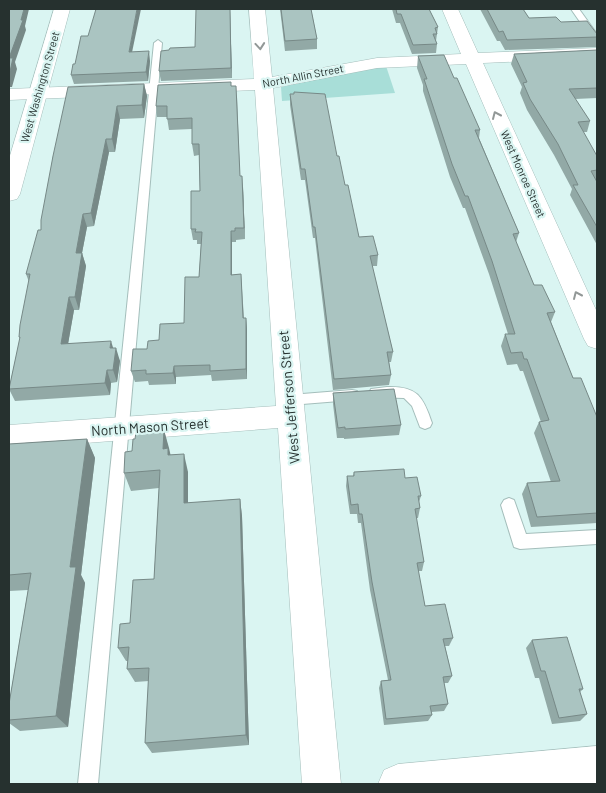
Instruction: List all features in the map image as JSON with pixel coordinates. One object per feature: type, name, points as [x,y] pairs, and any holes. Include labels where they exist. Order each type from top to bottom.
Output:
[{"type":"street","name":"West Washington Street","points":[[9,194],[62,9]]},
{"type":"street","name":"West Jefferson Street","points":[[257,9],[322,784]]},
{"type":"street","name":"West Monroe Street","points":[[450,9],[471,58],[592,316],[597,339]]},
{"type":"street","name":"North Allin Street","points":[[9,96],[263,84],[356,66],[471,58],[597,53]]},
{"type":"street","name":"North Mason Street","points":[[9,437],[122,429],[290,408]]},
{"type":"street","points":[[398,784],[597,765]]},
{"type":"lane","points":[[576,9],[597,40]]},
{"type":"lane","points":[[88,784],[158,43]]},
{"type":"lane","points":[[290,408],[403,391],[419,402],[425,424]]},
{"type":"lane","points":[[509,505],[520,542],[597,537]]},
{"type":"shaded area","points":[[386,66],[395,93],[282,101],[281,87]]},
{"type":"building","points":[[9,9],[24,9],[21,20],[23,20],[9,58]]},
{"type":"building","points":[[96,9],[137,9],[129,52],[149,51],[146,72],[71,75],[81,36],[88,36]]},
{"type":"building","points":[[196,9],[230,9],[231,68],[159,71],[161,51],[169,50],[170,48],[195,47]]},
{"type":"building","points":[[281,9],[311,9],[317,39],[285,41]]},
{"type":"building","points":[[396,9],[429,9],[438,27],[435,28],[437,34],[433,34],[437,44],[413,45],[401,14],[397,14]]},
{"type":"building","points":[[487,9],[523,9],[529,18],[556,17],[561,22],[587,21],[597,34],[597,37],[507,40],[503,31],[499,32]]},
{"type":"building","points":[[597,50],[597,88],[569,89],[590,121],[578,122],[597,156],[597,170],[591,171],[597,182],[597,227],[573,185],[578,185],[558,144],[530,99],[523,83],[527,82],[514,54]]},
{"type":"building","points":[[444,55],[454,78],[457,78],[480,130],[475,130],[519,233],[513,234],[534,285],[542,285],[555,312],[547,313],[573,378],[581,378],[597,417],[597,513],[537,517],[527,483],[560,481],[539,422],[549,420],[527,359],[524,359],[522,352],[511,353],[505,334],[515,334],[492,261],[468,196],[465,196],[452,164],[424,79],[427,79],[418,56]]},
{"type":"building","points":[[9,58],[13,58],[9,76]]},
{"type":"building","points":[[231,82],[231,86],[236,86],[244,228],[235,228],[235,231],[231,231],[231,275],[241,274],[243,318],[246,318],[246,369],[210,371],[210,365],[174,366],[173,373],[146,374],[146,370],[131,371],[133,349],[147,349],[148,341],[159,340],[160,324],[184,323],[185,277],[199,277],[202,232],[195,232],[196,229],[191,229],[191,191],[200,191],[199,144],[192,144],[192,118],[167,119],[167,106],[156,106],[158,85]]},
{"type":"building","points":[[144,84],[142,105],[117,106],[112,139],[106,139],[91,213],[83,214],[76,253],[82,253],[75,297],[69,297],[61,344],[111,341],[110,348],[116,348],[113,370],[107,370],[105,383],[9,389],[30,274],[26,274],[38,230],[41,230],[41,220],[53,156],[68,87]]},
{"type":"building","points":[[294,92],[325,94],[337,156],[339,156],[345,185],[348,185],[359,237],[373,236],[378,255],[370,256],[393,352],[387,352],[391,375],[334,379],[315,227],[313,227],[305,169],[301,169],[290,94],[294,94]]},
{"type":"building","points":[[394,389],[401,425],[338,428],[333,393]]},
{"type":"building","points":[[164,430],[163,449],[168,448],[168,455],[184,454],[184,503],[240,499],[246,735],[145,743],[149,668],[127,669],[129,647],[118,648],[120,624],[130,623],[133,580],[154,579],[160,470],[124,473],[125,452],[132,451],[136,432]]},
{"type":"building","points":[[87,439],[70,567],[76,567],[56,716],[9,720],[9,704],[31,573],[9,575],[9,444]]},
{"type":"building","points":[[404,469],[405,478],[417,477],[421,496],[418,496],[420,508],[415,509],[424,562],[417,563],[425,606],[445,604],[453,638],[443,639],[452,676],[443,677],[448,704],[430,706],[432,715],[386,719],[381,681],[391,680],[372,582],[362,514],[359,514],[358,504],[351,505],[347,476],[354,476],[354,472]]},
{"type":"building","points":[[567,637],[583,689],[579,689],[587,714],[559,718],[545,671],[541,671],[532,640]]}]
